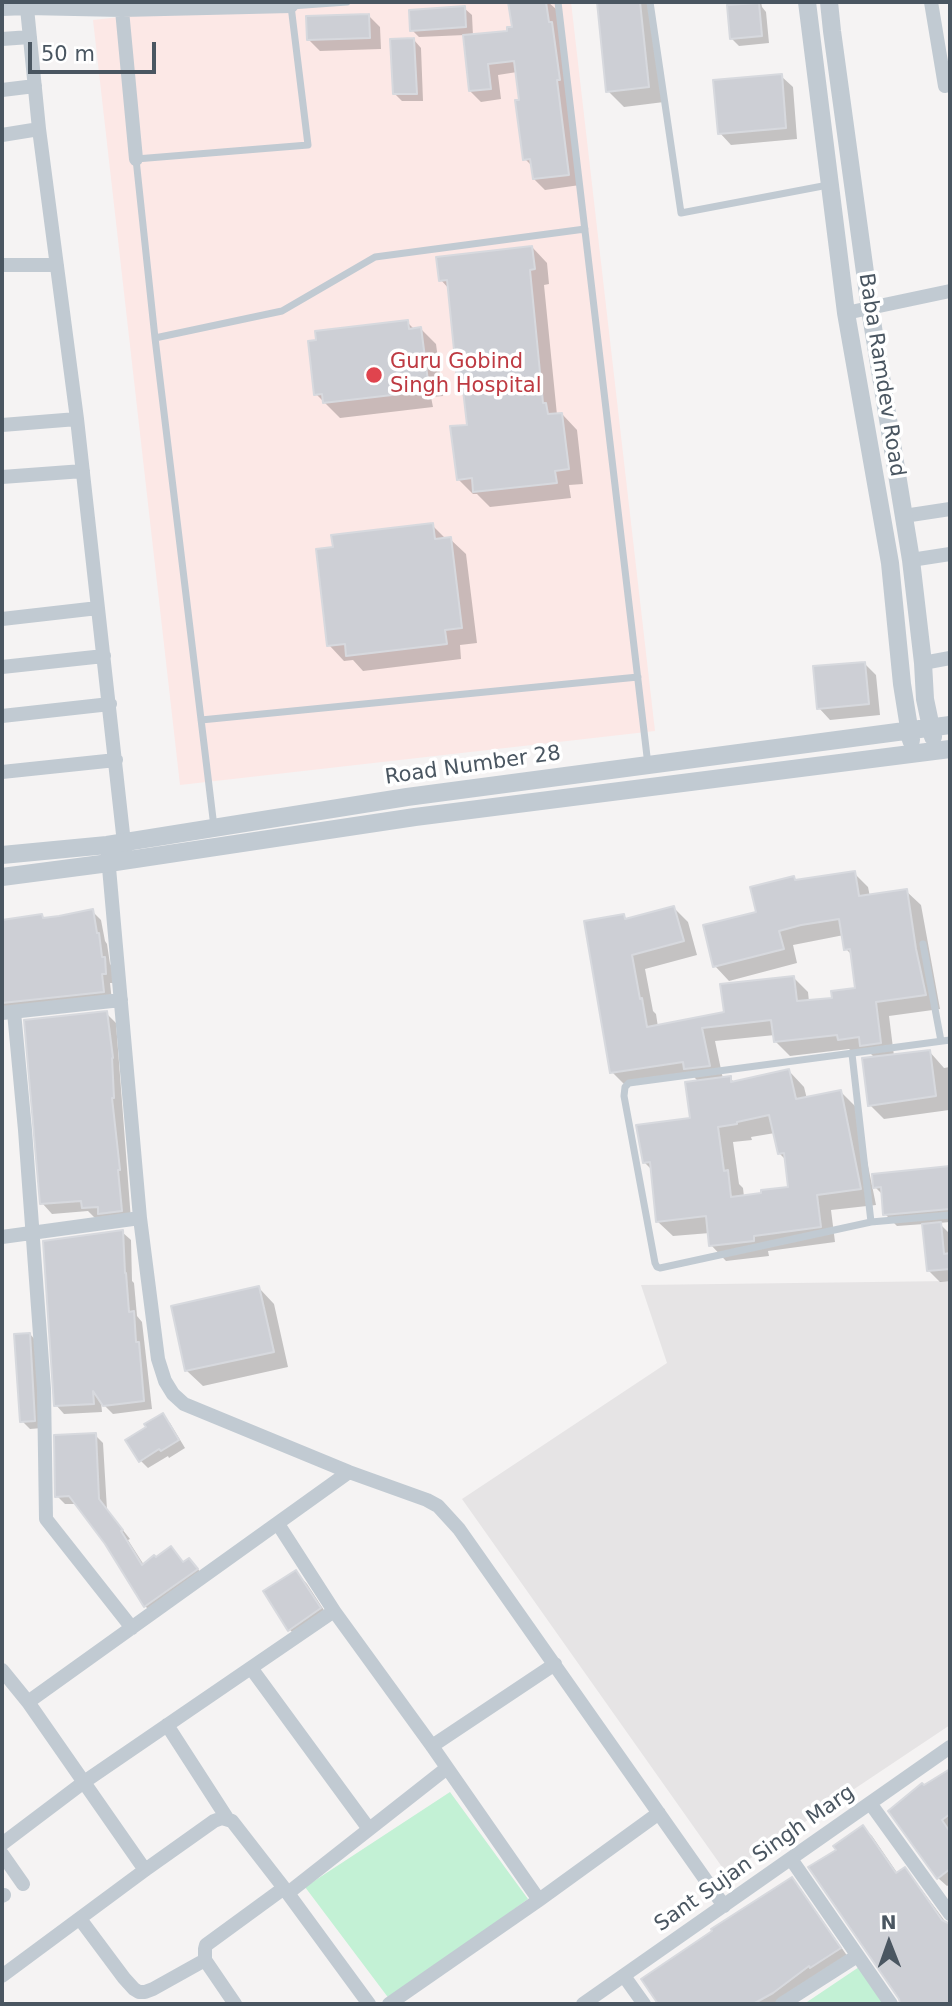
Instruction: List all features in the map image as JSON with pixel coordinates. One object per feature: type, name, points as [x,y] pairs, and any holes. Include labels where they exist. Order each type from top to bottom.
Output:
[{"type":"street","name":"Baba Ramdev Road","points":[[807,2],[846,313],[890,563],[909,731],[915,754]]},
{"type":"street","points":[[830,2],[870,309],[911,560],[925,699],[931,728],[944,750]]},
{"type":"street","points":[[931,2],[945,86],[950,85]]},
{"type":"street","points":[[2,9],[291,6]]},
{"type":"street","points":[[27,8],[39,130],[77,419],[125,842],[118,862],[121,1000],[140,1218],[158,1359],[164,1381],[184,1404],[438,1506],[459,1529],[724,1906]]},
{"type":"street","points":[[122,9],[136,159]]},
{"type":"street","points":[[2,39],[30,37]]},
{"type":"street","points":[[2,90],[35,86]]},
{"type":"street","points":[[2,135],[39,130]]},
{"type":"street","points":[[2,265],[57,265]]},
{"type":"street","points":[[846,313],[950,291]]},
{"type":"street","points":[[2,425],[77,419]]},
{"type":"street","points":[[2,477],[83,471]]},
{"type":"street","points":[[904,516],[950,509]]},
{"type":"street","points":[[911,560],[950,554]]},
{"type":"street","points":[[2,619],[98,608]]},
{"type":"street","points":[[2,667],[104,656]]},
{"type":"street","points":[[923,663],[950,658]]},
{"type":"street","points":[[2,716],[110,704]]},
{"type":"street","name":"Road Number 28","points":[[2,855],[107,845],[407,797],[950,725]]},
{"type":"street","name":"Road Number 28","points":[[2,877],[415,817],[944,750]]},
{"type":"street","points":[[2,772],[116,760]]},
{"type":"street","points":[[214,828],[217,847]]},
{"type":"street","points":[[107,845],[118,862]]},
{"type":"street","points":[[121,1000],[8,1012],[25,1130],[44,1389],[46,1519],[132,1628]]},
{"type":"street","points":[[2,1237],[140,1218]]},
{"type":"street","points":[[28,1702],[349,1472]]},
{"type":"street","points":[[278,1524],[334,1611],[539,1900]]},
{"type":"street","points":[[2,1844],[84,1782],[334,1611]]},
{"type":"street","points":[[432,1746],[555,1664]]},
{"type":"street","points":[[251,1668],[369,1829]]},
{"type":"street","points":[[2,1670],[28,1702],[145,1870]]},
{"type":"street","points":[[167,1725],[227,1818],[286,1891],[369,2004]]},
{"type":"street","name":"Sant Sujan Singh Marg","points":[[583,2004],[950,1747]]},
{"type":"street","points":[[235,2004],[205,1960],[206,1945],[286,1891],[447,1768]]},
{"type":"street","points":[[870,1803],[944,1893],[950,1914]]},
{"type":"street","points":[[389,2004],[659,1813]]},
{"type":"street","points":[[2,1976],[214,1821],[227,1818]]},
{"type":"street","points":[[2,1854],[23,1884]]},
{"type":"street","points":[[791,1859],[891,2004]]},
{"type":"street","points":[[80,1919],[134,1989],[146,1998],[205,1960]]},
{"type":"street","points":[[782,2004],[857,1956]]},
{"type":"street","points":[[624,1976],[644,2004]]},
{"type":"lane","points":[[214,828],[136,159],[308,145],[291,6],[347,2]]},
{"type":"lane","points":[[558,2],[648,765]]},
{"type":"lane","points":[[650,2],[681,214],[830,184]]},
{"type":"lane","points":[[155,338],[282,311],[375,257],[585,229]]},
{"type":"lane","points":[[201,720],[638,677]]},
{"type":"lane","points":[[923,944],[941,1041]]},
{"type":"lane","points":[[950,1040],[629,1083],[625,1087],[624,1096],[657,1267],[660,1269],[871,1222],[950,1215]]},
{"type":"lane","points":[[852,1054],[871,1222]]},
{"type":"shaded area","name":"Guru Gobind Singh Hospital","points":[[250,2],[571,2],[655,731],[180,785],[93,20]]},
{"type":"shaded area","points":[[950,1281],[950,1725],[727,1874],[462,1499],[667,1363],[641,1285]]},
{"type":"green space","points":[[450,1792],[528,1899],[390,2000],[305,1887]]},
{"type":"green space","points":[[862,1965],[890,2004],[804,2004]]},
{"type":"building","points":[[508,2],[546,2],[549,22],[552,22],[560,80],[557,80],[569,175],[533,179],[530,159],[523,160],[515,100],[519,100],[514,61],[488,64],[491,89],[469,91],[463,35],[507,31],[507,27],[512,27]]},
{"type":"building","points":[[597,2],[640,2],[649,87],[606,92]]},
{"type":"building","points":[[759,3],[762,36],[730,39],[727,5]]},
{"type":"building","points":[[465,6],[466,27],[410,31],[409,10]]},
{"type":"building","points":[[369,14],[370,38],[307,40],[306,16]]},
{"type":"building","points":[[414,38],[417,94],[393,94],[390,39]]},
{"type":"building","points":[[782,74],[786,128],[718,134],[713,80]]},
{"type":"building","points":[[532,246],[535,269],[530,270],[543,403],[546,403],[548,414],[562,413],[569,469],[555,471],[557,483],[473,492],[472,478],[457,480],[450,426],[467,425],[463,390],[458,390],[447,280],[439,281],[436,257]]},
{"type":"building","points":[[408,320],[409,329],[421,327],[428,381],[417,382],[418,392],[323,403],[322,394],[314,395],[308,341],[316,340],[315,331]]},
{"type":"building","points":[[433,523],[435,539],[451,537],[462,628],[445,630],[447,644],[346,656],[345,644],[327,646],[316,549],[333,547],[331,535]]},
{"type":"building","points":[[865,662],[869,704],[817,709],[813,666]]},
{"type":"building","points":[[855,871],[859,896],[907,889],[926,995],[876,1002],[881,1043],[860,1046],[859,1037],[838,1040],[837,1035],[774,1042],[771,1020],[702,1028],[710,1066],[684,1069],[683,1062],[610,1073],[584,921],[624,914],[625,919],[674,906],[684,941],[632,955],[647,1027],[724,1012],[720,984],[794,976],[797,1001],[832,998],[831,991],[855,988],[850,949],[844,950],[839,919],[779,931],[784,949],[713,967],[703,925],[756,912],[750,887],[794,876],[795,880]]},
{"type":"building","points":[[93,909],[102,957],[105,957],[106,974],[102,974],[104,992],[2,1003],[2,920],[42,914],[43,918]]},
{"type":"building","points":[[107,1011],[113,1058],[112,1098],[122,1211],[98,1214],[98,1207],[82,1208],[81,1201],[40,1204],[24,1020]]},
{"type":"building","points":[[930,1050],[936,1096],[868,1106],[862,1058]]},
{"type":"building","points":[[789,1069],[796,1099],[841,1090],[861,1189],[817,1195],[821,1227],[754,1236],[754,1241],[709,1246],[706,1216],[656,1222],[650,1162],[643,1163],[636,1125],[690,1118],[685,1082],[731,1076],[731,1082]],"holes":[[[769,1115],[778,1154],[784,1153],[788,1187],[731,1197],[728,1170],[724,1171],[718,1127]]]},
{"type":"building","points":[[950,1166],[950,1209],[883,1215],[881,1187],[873,1188],[872,1174]]},
{"type":"building","points":[[941,1222],[944,1254],[950,1253],[950,1269],[927,1271],[922,1224]]},
{"type":"building","points":[[123,1230],[129,1312],[134,1311],[144,1401],[103,1406],[93,1391],[94,1404],[54,1406],[43,1241]]},
{"type":"building","points":[[259,1286],[274,1352],[185,1371],[171,1306]]},
{"type":"building","points":[[30,1333],[35,1421],[20,1422],[14,1334]]},
{"type":"building","points":[[163,1413],[179,1440],[139,1462],[125,1440]]},
{"type":"building","points":[[96,1433],[99,1499],[123,1530],[121,1531],[142,1565],[171,1546],[183,1562],[189,1558],[198,1569],[144,1607],[105,1544],[69,1496],[55,1497],[54,1435]]},
{"type":"building","points":[[296,1570],[321,1608],[288,1631],[263,1591]]},
{"type":"building","points":[[950,1769],[950,1814],[942,1820],[950,1832],[950,1869],[937,1879],[888,1811],[922,1783],[924,1785]]},
{"type":"building","points":[[863,1825],[896,1873],[905,1867],[942,1920],[950,1924],[950,2004],[900,2004],[808,1867],[836,1850],[833,1846]]},
{"type":"building","points":[[792,1877],[841,1948],[753,2004],[658,2004],[641,1979],[712,1931],[711,1929]]},
{"type":"place","name":"Guru Gobind Singh Hospital","points":[[374,375]]}]
